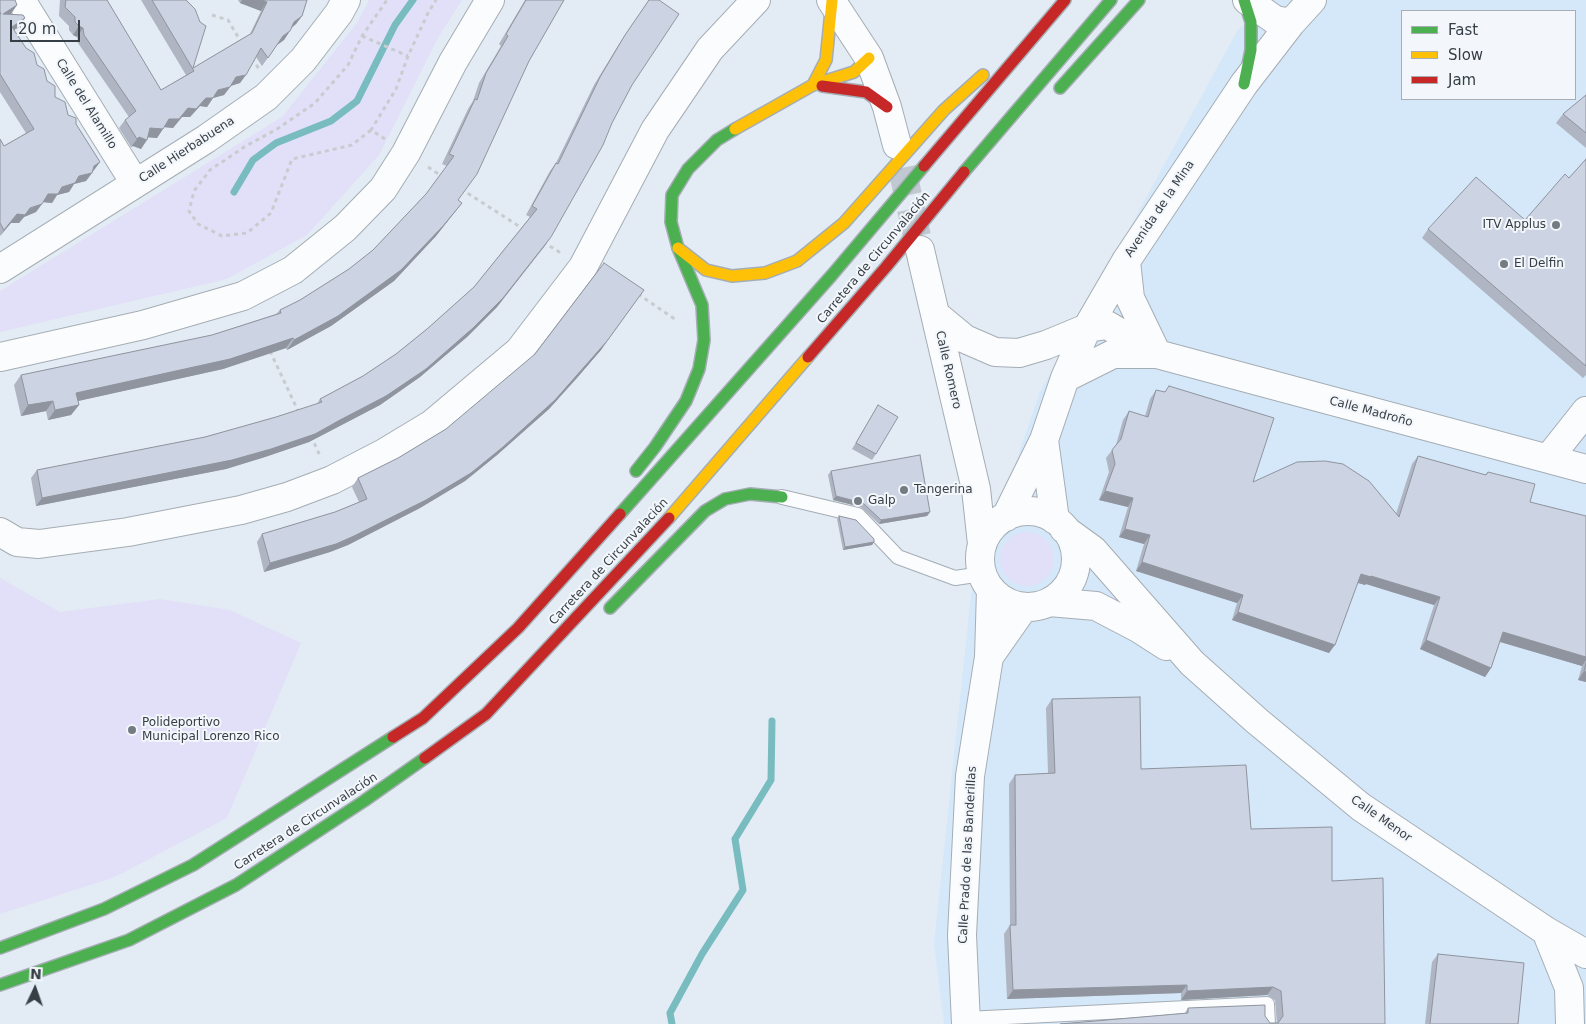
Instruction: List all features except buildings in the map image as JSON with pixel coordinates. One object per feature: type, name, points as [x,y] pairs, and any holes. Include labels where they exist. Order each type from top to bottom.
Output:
[{"type":"main road","points":[[813,85],[826,60],[831,0]]},
{"type":"main road","name":"Carretera de Circunvalación","points":[[0,985],[128,940],[236,885],[364,801],[486,714],[671,516],[1111,0]]},
{"type":"main road","points":[[1053,94],[1139,0]]},
{"type":"main road","points":[[1244,84],[1251,50],[1251,22],[1246,0]]},
{"type":"main road","name":"Carretera de Circunvalación","points":[[0,948],[104,908],[193,865],[423,718],[518,628],[832,276],[1062,4]]},
{"type":"main road","points":[[678,248],[706,270],[732,276],[765,273],[797,261],[844,223],[944,110],[1062,4]]},
{"type":"main road","points":[[626,483],[655,446],[686,401],[699,369],[704,340],[702,305],[678,248],[670,222],[672,196],[688,168],[716,140],[764,111],[813,85],[854,72],[860,58]]},
{"type":"main road","points":[[813,85],[837,64]]},
{"type":"main road","points":[[813,85],[866,92],[887,107]]},
{"type":"main road","points":[[973,161],[1031,112]]},
{"type":"main road","points":[[603,616],[705,511],[726,499],[750,494],[782,497]]},
{"type":"main road","points":[[518,628],[573,549]]},
{"type":"main road","points":[[486,714],[539,674]]},
{"type":"street","name":"Calle del Alamillo","points":[[21,0],[135,183]]},
{"type":"street","name":"Calle Hierbabuena","points":[[0,270],[206,139],[273,91],[303,60],[339,13],[346,0]]},
{"type":"street","points":[[0,357],[144,325],[243,296],[293,270],[345,228],[383,189],[406,153],[453,62],[490,0]]},
{"type":"street","points":[[0,532],[16,542],[39,544],[128,532],[241,510],[287,497],[332,480],[384,453],[432,424],[519,351],[583,267],[655,130],[710,49],[756,0]]},
{"type":"street","points":[[831,0],[887,107],[897,145]]},
{"type":"street","points":[[1246,0],[1275,20],[1291,23]]},
{"type":"street","points":[[1278,0],[1291,23]]},
{"type":"street","name":"Avenida de la Mina","points":[[1003,518],[1044,440],[1064,378],[1087,328],[1126,261],[1244,84],[1291,23],[1312,0]]},
{"type":"street","name":"Calle Romero","points":[[920,250],[976,489],[982,544]]},
{"type":"street","points":[[1126,261],[1130,298],[1157,354]]},
{"type":"street","points":[[936,314],[965,339],[995,352],[1019,353],[1046,345],[1087,328],[1100,345],[1113,354]]},
{"type":"street","name":"Calle Madroño","points":[[1087,328],[1107,326],[1157,354],[1586,469]]},
{"type":"street","name":"Calle Madroño","points":[[1064,378],[1113,354],[1157,354]]},
{"type":"street","points":[[1548,459],[1586,411]]},
{"type":"street","name":"Avenida de la Mina","points":[[1044,440],[1060,524]]},
{"type":"street","name":"Calle Romero","points":[[976,489],[1003,518]]},
{"type":"street","points":[[1018,512],[1044,514],[1060,524],[1072,541],[1075,555],[1074,569],[1069,582],[1060,594],[1036,604],[1012,604],[1000,598],[986,582],[980,559],[982,544],[989,531],[1003,518],[1018,512]]},
{"type":"street","name":"Calle Menor","points":[[1060,524],[1093,550],[1192,663],[1257,721],[1361,807],[1546,930],[1586,954]]},
{"type":"street","name":"Calle Prado de las Banderillas","points":[[966,1021],[962,935],[970,776],[988,657],[986,582]]},
{"type":"street","name":"Calle Menor","points":[[1036,604],[1096,606],[1138,628],[1192,663]]},
{"type":"street","name":"Calle Prado de las Banderillas","points":[[988,657],[1036,604]]},
{"type":"street","points":[[1546,930],[1568,988],[1570,1024]]},
{"type":"lane","points":[[782,497],[858,516],[898,558],[954,578],[986,582]]},
{"type":"lane","points":[[966,1021],[1267,1004],[1268,1024]]},
{"type":"path","points":[[387,0],[362,36],[348,65],[314,103],[277,129],[246,146],[210,170],[194,191],[189,211],[198,224],[222,236],[247,233],[271,213],[292,159],[352,146],[371,130],[396,90],[408,56],[436,0]]},
{"type":"path","points":[[212,15],[228,20],[243,44]]},
{"type":"path","points":[[362,36],[408,56]]},
{"type":"path","points":[[248,52],[273,91]]},
{"type":"path","points":[[371,130],[446,179]]},
{"type":"path","points":[[454,184],[526,231]]},
{"type":"path","points":[[542,241],[583,267]]},
{"type":"path","points":[[630,289],[670,315]]},
{"type":"path","points":[[269,349],[302,419]]},
{"type":"path","points":[[307,428],[332,480]]},
{"type":"shaded area","points":[[369,0],[462,0],[438,38],[379,155],[307,235],[227,279],[0,332],[0,291],[282,117],[357,23]]},
{"type":"shaded area","points":[[1272,0],[1586,0],[1586,1024],[944,1024],[934,944],[971,594],[1039,394],[1237,31]]},
{"type":"shaded area","points":[[1027,532],[1037,534],[1046,540],[1052,549],[1054,559],[1052,569],[1046,578],[1037,584],[1027,586],[1017,584],[1008,578],[1002,569],[1000,559],[1002,549],[1008,540],[1017,534]]},
{"type":"shaded area","name":"Polideportivo Municipal Lorenzo Rico","points":[[0,578],[60,612],[160,599],[230,610],[301,643],[227,818],[115,877],[0,914]]},
{"type":"waterway","points":[[234,192],[253,160],[276,143],[331,121],[357,101],[395,25],[413,0]]},
{"type":"waterway","points":[[672,1024],[670,1013],[702,954],[743,890],[735,839],[771,780],[772,721]]},
{"type":"tunnel","points":[[902,168],[920,250]]},
{"type":"traffic: fast","points":[[964,172],[1111,0]]},
{"type":"traffic: fast","points":[[1060,88],[1139,0]]},
{"type":"traffic: fast","points":[[1244,0],[1251,22],[1251,50],[1244,84]]},
{"type":"traffic: fast","points":[[636,471],[655,447],[686,401],[699,369],[704,340],[702,305],[678,248],[671,222],[672,195],[688,169],[717,140],[735,129]]},
{"type":"traffic: fast","points":[[620,514],[832,275],[924,166]]},
{"type":"traffic: fast","points":[[610,608],[705,511],[725,499],[750,494],[782,497]]},
{"type":"traffic: fast","points":[[0,948],[104,909],[193,865],[393,737]]},
{"type":"traffic: fast","points":[[0,985],[129,940],[236,885],[364,801],[425,758]]},
{"type":"traffic: slow","points":[[813,85],[826,60],[832,1]]},
{"type":"traffic: slow","points":[[735,129],[813,85],[854,72],[869,58]]},
{"type":"traffic: slow","points":[[678,248],[706,270],[732,276],[765,273],[797,261],[844,223],[944,110],[983,75]]},
{"type":"traffic: slow","points":[[669,518],[808,357]]},
{"type":"traffic: jam","points":[[924,166],[1065,0]]},
{"type":"traffic: jam","points":[[822,86],[866,92],[887,107]]},
{"type":"traffic: jam","points":[[808,357],[886,267],[964,172]]},
{"type":"traffic: jam","points":[[393,737],[423,718],[518,628],[620,514]]},
{"type":"traffic: jam","points":[[425,758],[486,714],[669,518]]},
{"type":"place","name":"ITV Applus","points":[[1556,225]]},
{"type":"place","name":"El Delfin","points":[[1504,264]]},
{"type":"place","name":"Tangerina","points":[[904,490]]},
{"type":"place","name":"Galp","points":[[858,501]]},
{"type":"place","name":"Polideportivo Municipal Lorenzo Rico","points":[[132,730]]}]
